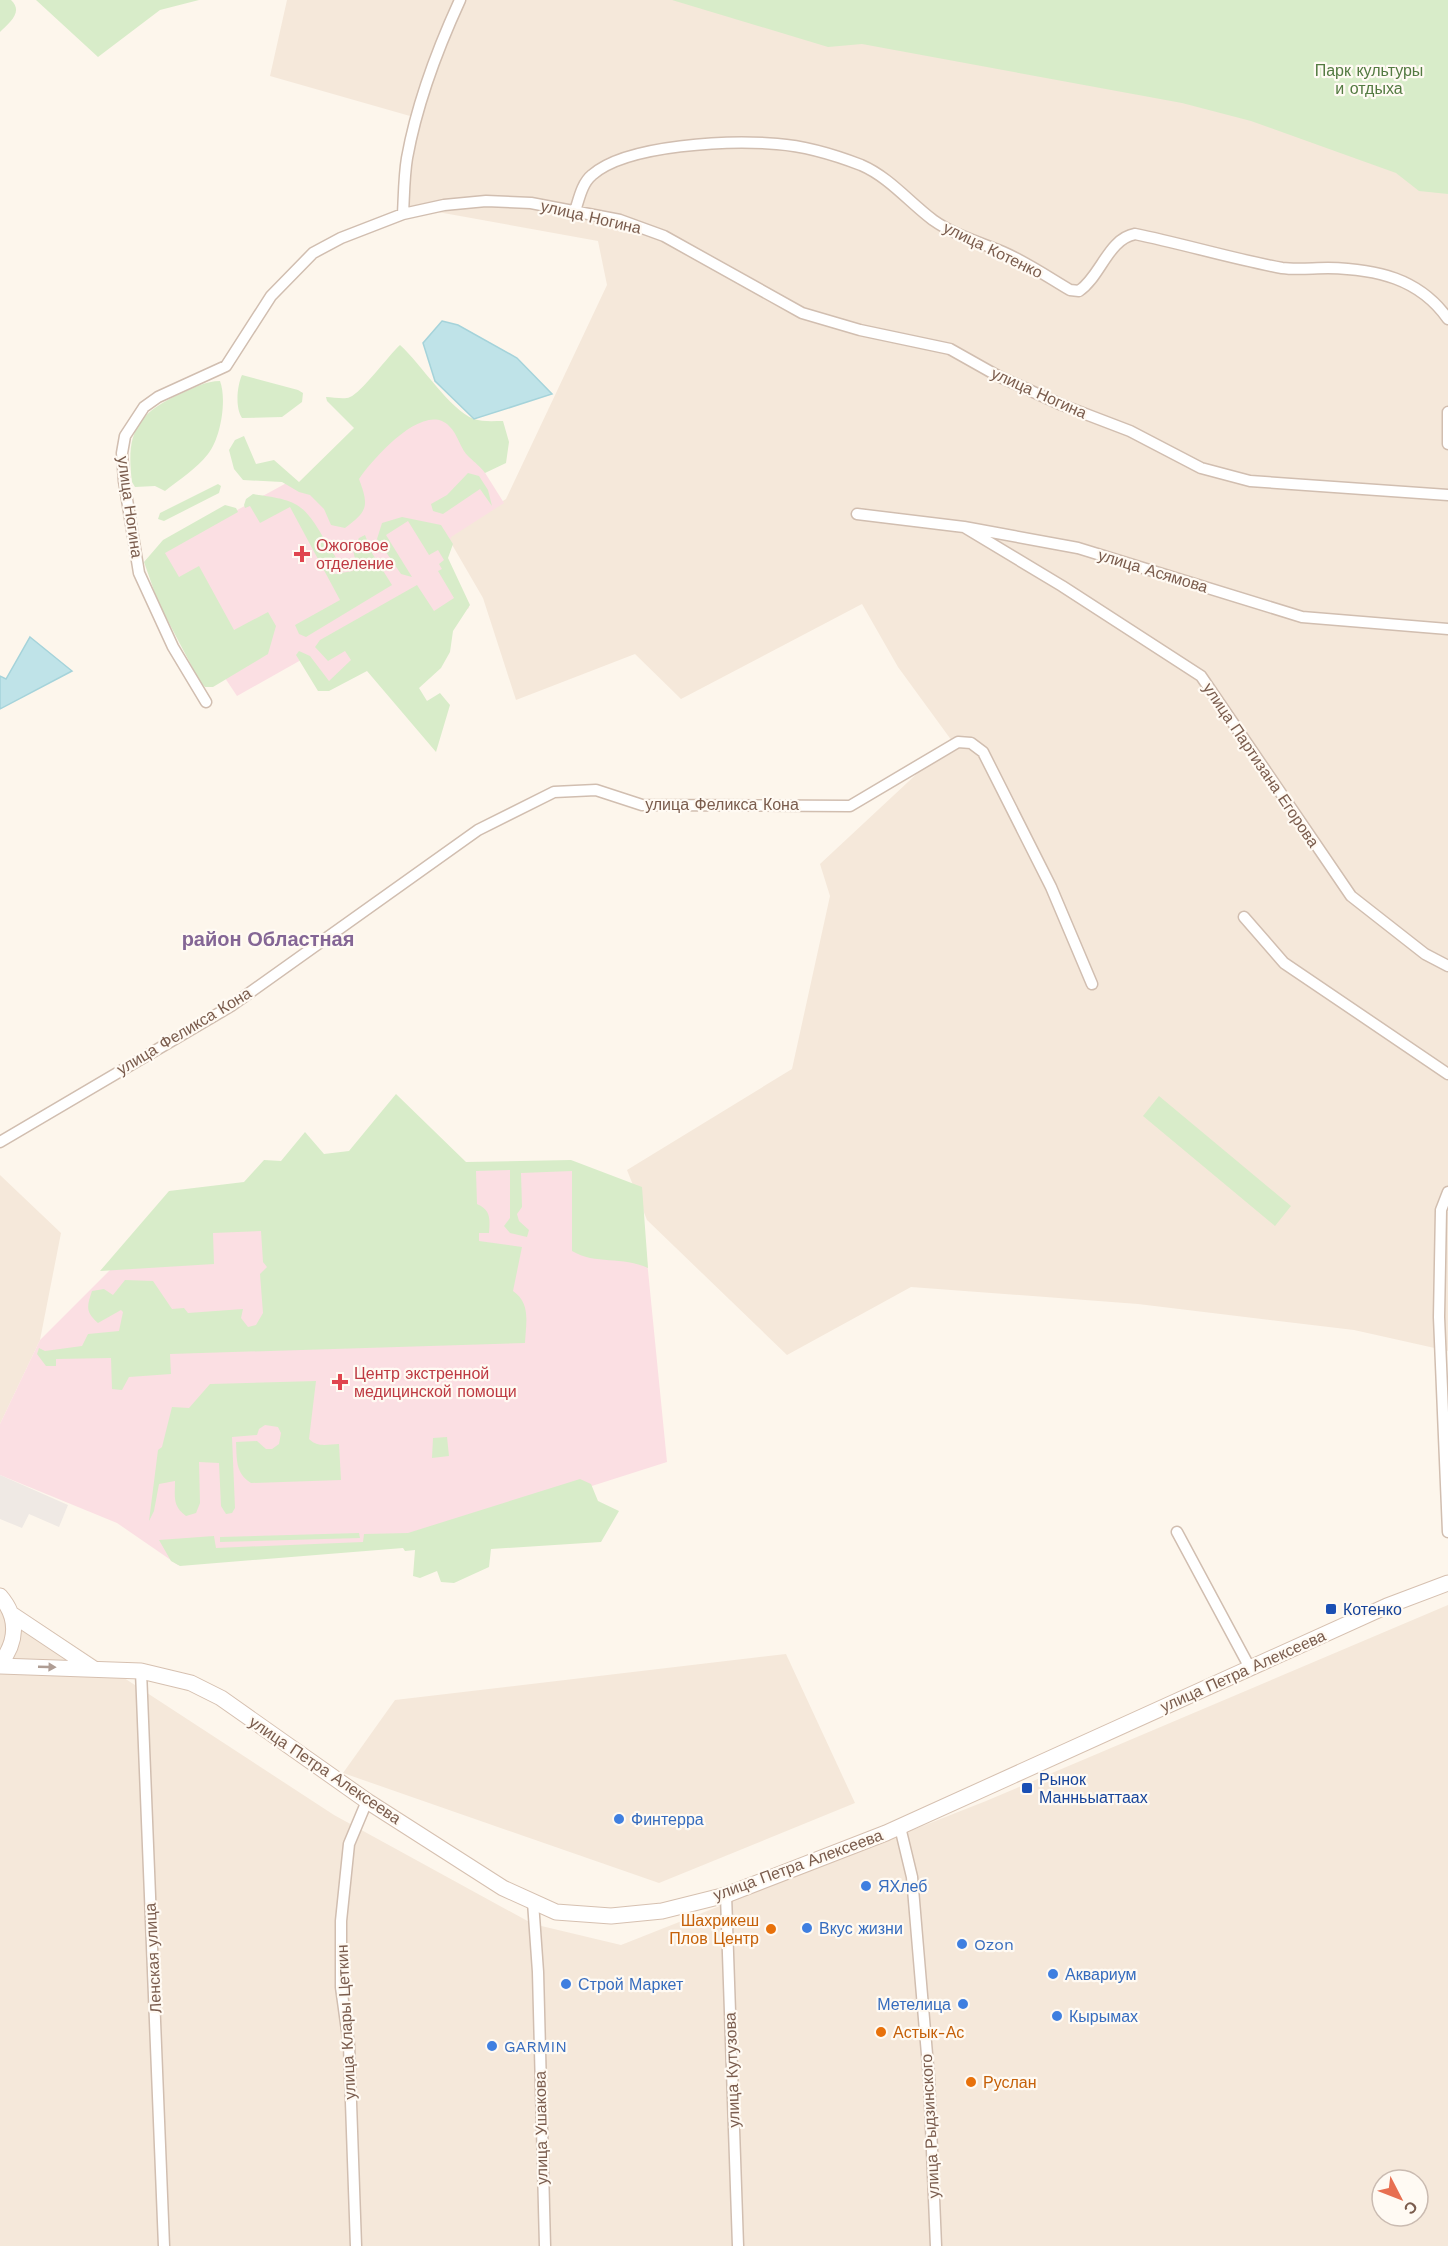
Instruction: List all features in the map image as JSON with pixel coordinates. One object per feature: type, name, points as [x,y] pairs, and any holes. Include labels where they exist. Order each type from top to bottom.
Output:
[{"type":"street","points":[[403,214],[407,160],[421,101],[443,38],[460,0]]},
{"type":"street","name":"улица Котенко","points":[[575,211],[591,176],[628,157],[657,149],[778,144],[819,152],[863,166],[901,190],[933,219],[958,235],[1005,253],[1070,290],[1079,291],[1090,284],[1118,242],[1126,236],[1135,234],[1284,268],[1343,268],[1396,277],[1422,290],[1437,303],[1448,319]]},
{"type":"street","name":"улица Ногина","points":[[206,702],[173,646],[140,573],[124,481],[122,453],[125,436],[144,408],[158,397],[226,366],[272,296],[313,253],[341,238],[403,214],[444,205],[486,201],[531,203],[620,220],[664,236],[802,313],[860,330],[950,349],[1051,400],[1130,431],[1201,468],[1251,481],[1396,494],[1448,495]]},
{"type":"street","points":[[1448,412],[1448,444]]},
{"type":"street","name":"улица Асямова","points":[[857,513],[964,527],[1078,548],[1302,616],[1448,629]]},
{"type":"street","name":"улица Партизана Егорова","points":[[964,527],[1062,586],[1201,676],[1351,896],[1425,954],[1448,966]]},
{"type":"street","name":"улица Феликса Кона","points":[[0,1142],[231,1006],[478,830],[554,792],[596,790],[642,805],[850,806],[958,742],[971,743],[983,752],[989,762],[1051,887],[1092,984]]},
{"type":"street","points":[[1244,917],[1284,963],[1448,1074]]},
{"type":"street","points":[[1448,1192],[1441,1210],[1439,1317],[1448,1532]]},
{"type":"street","points":[[1177,1532],[1250,1668]]},
{"type":"street","name":"улица Петра Алексеева","points":[[0,1665],[141,1671],[191,1683],[221,1698],[367,1801],[503,1888],[556,1912],[610,1916],[662,1911],[726,1895],[900,1827],[1387,1606],[1448,1583]]},
{"type":"street","points":[[0,1596],[13,1615],[94,1669]]},
{"type":"street","points":[[0,1665],[12,1646],[13,1615]]},
{"type":"street","name":"Ленская улица","points":[[141,1671],[164,2246]]},
{"type":"street","name":"улица Клары Цеткин","points":[[356,2246],[349,2045],[341,1987],[341,1921],[349,1844],[367,1801]]},
{"type":"street","name":"улица Рыдзинского","points":[[900,1827],[912,1876],[929,2078],[936,2246]]},
{"type":"street","name":"улица Кутузова","points":[[726,1895],[738,2246]]},
{"type":"street","name":"улица Ушакова","points":[[533,1902],[538,1972],[545,2246]]},
{"type":"shaded area","points":[[287,0],[1030,0],[1448,194],[1448,1351],[1354,1330],[1138,1304],[911,1287],[787,1355],[647,1220],[627,1170],[792,1069],[830,896],[820,864],[952,741],[898,667],[862,604],[681,699],[635,654],[516,700],[483,598],[447,536],[506,499],[607,285],[598,241],[410,207],[410,116],[270,76]]},
{"type":"shaded area","name":"Ожоговое отделение","points":[[436,413],[450,417],[504,503],[451,537],[446,558],[469,608],[318,687],[301,660],[237,696],[146,560],[292,480],[299,487]]},
{"type":"shaded area","name":"Центр экстренной медицинской помощи","points":[[571,1163],[640,1190],[667,1462],[404,1546],[178,1565],[117,1523],[0,1475],[0,1424],[40,1340],[136,1244],[170,1195]]},
{"type":"shaded area","points":[[0,1175],[61,1233],[40,1340],[0,1424]]},
{"type":"shaded area","points":[[0,1475],[68,1505],[59,1527],[29,1514],[22,1528],[0,1519]]},
{"type":"shaded area","points":[[0,1597],[334,1815],[533,1924],[621,1945],[986,1801],[1448,1605],[1448,2246],[0,2246]]},
{"type":"shaded area","points":[[786,1654],[855,1803],[659,1883],[343,1773],[395,1700]]},
{"type":"green space","points":[[0,0],[11,0],[15,4],[16,13],[0,32]]},
{"type":"green space","points":[[36,0],[199,0],[160,10],[98,57]]},
{"type":"green space","name":"Парк культуры и отдыха","points":[[672,0],[1448,0],[1448,194],[1419,191],[1396,173],[1251,121],[1182,103],[862,44],[828,47]]},
{"type":"green space","points":[[400,345],[446,397],[465,414],[477,420],[503,421],[509,442],[506,463],[485,473],[466,454],[449,426],[438,420],[426,421],[413,426],[387,447],[359,479],[364,496],[364,507],[358,517],[345,528],[331,525],[324,509],[310,495],[299,492],[282,482],[243,480],[234,469],[229,450],[235,440],[244,436],[256,464],[274,460],[299,482],[354,428],[327,401],[326,397],[345,398],[355,394]]},
{"type":"green space","points":[[242,375],[298,390],[303,393],[302,402],[282,417],[242,418],[238,409],[238,397]]},
{"type":"green space","points":[[220,381],[223,398],[222,418],[213,447],[204,459],[165,491],[155,486],[135,487],[130,466],[131,451],[137,428],[143,418],[180,394],[195,387]]},
{"type":"green space","points":[[468,473],[479,476],[488,490],[492,506],[480,489],[443,514],[433,511],[431,504],[447,495]]},
{"type":"green space","points":[[218,484],[221,486],[219,493],[164,521],[158,519],[160,513]]},
{"type":"green space","points":[[253,494],[287,500],[302,509],[316,525],[338,562],[333,568],[335,574],[353,571],[356,564],[353,549],[359,538],[365,535],[372,553],[392,585],[306,637],[299,634],[295,625],[340,600],[290,507],[260,523],[250,506],[245,508],[244,505],[246,499]]},
{"type":"green space","points":[[225,505],[236,508],[238,512],[165,553],[179,577],[199,566],[234,630],[268,612],[276,626],[268,654],[213,687],[205,687],[200,682],[158,602],[144,562],[163,540]]},
{"type":"green space","points":[[402,517],[441,525],[453,544],[448,558],[470,605],[453,631],[450,652],[441,668],[419,688],[427,701],[440,693],[450,705],[436,752],[367,671],[329,691],[318,691],[296,655],[299,651],[310,656],[329,681],[351,660],[345,651],[328,661],[315,647],[320,640],[417,585],[434,611],[454,598],[438,571],[442,569],[439,564],[444,560],[438,550],[429,555],[408,521],[386,535],[412,577],[401,574],[377,539],[382,523]]},
{"type":"green space","points":[[396,1094],[466,1162],[571,1160],[642,1187],[648,1268],[629,1262],[590,1258],[572,1251],[572,1171],[521,1173],[522,1207],[517,1214],[519,1221],[529,1230],[527,1237],[510,1233],[504,1226],[510,1218],[510,1170],[476,1171],[477,1204],[485,1209],[490,1223],[489,1233],[479,1233],[479,1241],[522,1247],[513,1291],[523,1301],[525,1307],[525,1343],[170,1354],[171,1374],[129,1377],[122,1390],[112,1389],[111,1358],[56,1359],[56,1366],[46,1366],[37,1354],[39,1348],[45,1351],[82,1346],[88,1334],[119,1331],[123,1312],[121,1310],[98,1323],[89,1312],[88,1305],[92,1291],[104,1289],[113,1295],[125,1280],[153,1281],[172,1309],[184,1308],[188,1313],[243,1309],[241,1318],[248,1327],[256,1325],[263,1313],[260,1274],[267,1267],[263,1262],[261,1231],[213,1233],[214,1264],[100,1271],[169,1191],[244,1182],[264,1160],[281,1161],[305,1132],[324,1154],[349,1151]]},
{"type":"green space","points":[[1159,1096],[1291,1206],[1275,1226],[1143,1116]]},
{"type":"green space","points":[[316,1381],[309,1439],[320,1445],[339,1444],[341,1480],[251,1483],[239,1470],[236,1442],[257,1441],[266,1449],[272,1449],[279,1444],[281,1433],[278,1427],[265,1425],[259,1429],[257,1435],[232,1437],[235,1508],[232,1513],[226,1514],[221,1506],[219,1463],[199,1462],[200,1503],[196,1513],[186,1516],[178,1508],[175,1500],[175,1481],[159,1484],[154,1511],[149,1521],[158,1450],[162,1447],[172,1407],[189,1408],[210,1384]]},
{"type":"green space","points":[[447,1437],[449,1456],[432,1458],[433,1438]]},
{"type":"green space","points":[[580,1479],[591,1484],[598,1501],[619,1511],[601,1542],[491,1549],[489,1567],[454,1583],[441,1582],[437,1571],[420,1578],[413,1576],[415,1550],[405,1551],[403,1548],[180,1566],[171,1561],[159,1540],[214,1536],[216,1548],[363,1542],[364,1534],[408,1533]]},
{"type":"green space","points":[[359,1533],[360,1538],[220,1542],[220,1537]]},
{"type":"water","points":[[442,321],[458,325],[517,358],[552,394],[474,419],[435,381],[423,343]]},
{"type":"water","points":[[30,637],[72,671],[0,709],[0,676],[6,679]]},
{"type":"place","name":"Ожоговое отделение","points":[[302,554]]},
{"type":"place","name":"Центр экстренной медицинской помощи","points":[[340,1382]]},
{"type":"place","name":"Котенко","points":[[1331,1609]]},
{"type":"place","name":"Рынок Манньыаттаах","points":[[1027,1788]]},
{"type":"place","name":"Финтерра","points":[[619,1819]]},
{"type":"place","name":"ЯХлеб","points":[[866,1886]]},
{"type":"place","name":"Вкус жизни","points":[[807,1928]]},
{"type":"place","name":"Шахрикеш Плов Центр","points":[[771,1929]]},
{"type":"place","name":"Ozon","points":[[962,1944]]},
{"type":"place","name":"Аквариум","points":[[1053,1974]]},
{"type":"place","name":"Строй Маркет","points":[[566,1984]]},
{"type":"place","name":"Метелица","points":[[963,2004]]},
{"type":"place","name":"Кырымах","points":[[1057,2016]]},
{"type":"place","name":"Астык-Ас","points":[[881,2032]]},
{"type":"place","name":"GARMIN","points":[[492,2046]]},
{"type":"place","name":"Руслан","points":[[971,2082]]},
{"type":"district","name":"район Областная","points":[[268,939]]}]
